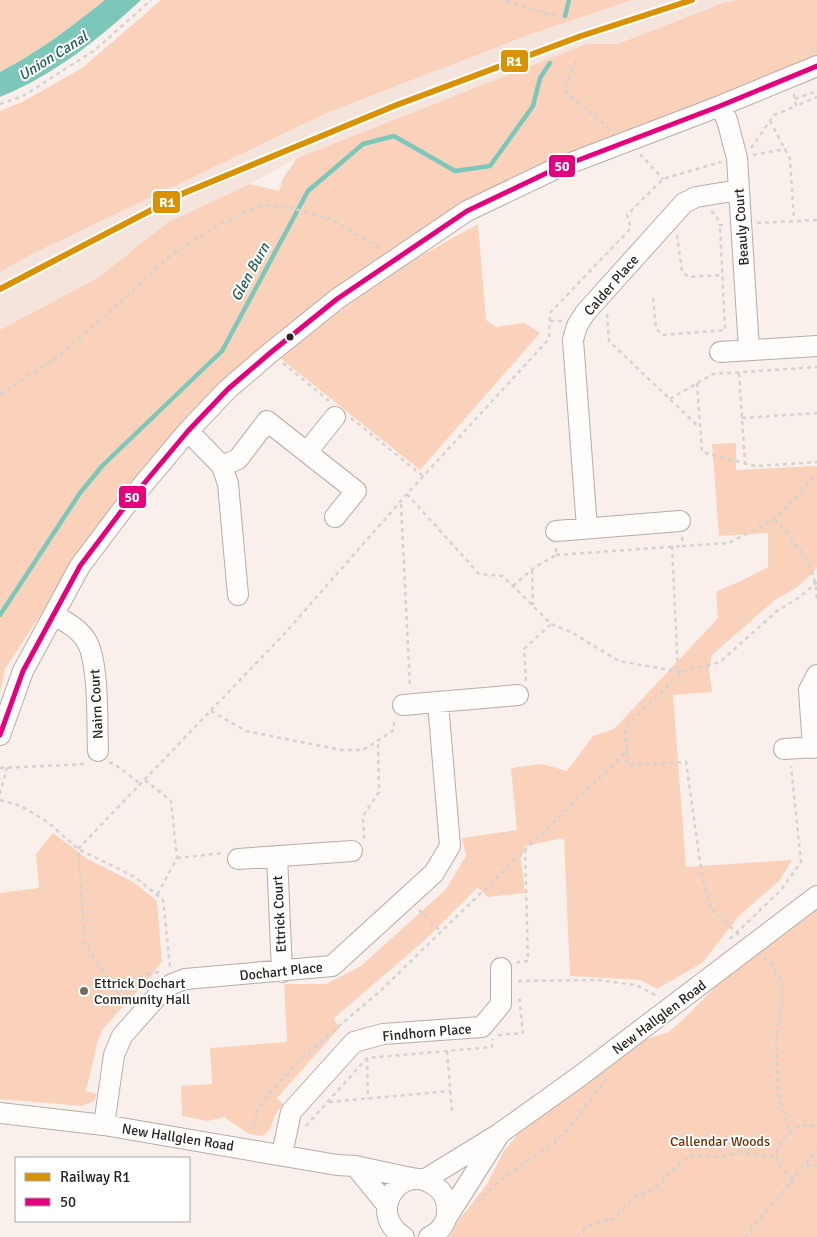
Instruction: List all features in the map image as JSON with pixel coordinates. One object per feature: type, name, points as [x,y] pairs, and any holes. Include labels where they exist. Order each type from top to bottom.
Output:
[{"type":"street","points":[[0,735],[23,671],[80,566],[126,504],[188,431],[228,389],[270,353],[336,299],[467,211],[554,169],[720,106],[817,66]]},
{"type":"street","name":"Beauly Court","points":[[720,106],[727,120],[736,158],[749,350]]},
{"type":"street","name":"Calder Place","points":[[587,528],[572,340],[577,326],[585,313],[684,203],[696,197],[739,190]]},
{"type":"street","points":[[720,352],[817,346]]},
{"type":"street","points":[[307,452],[335,417]]},
{"type":"street","points":[[222,466],[238,458],[267,421],[356,491],[335,517]]},
{"type":"street","points":[[188,431],[222,466],[228,484],[238,595]]},
{"type":"street","points":[[556,531],[680,521]]},
{"type":"street","name":"Nairn Court","points":[[54,615],[80,632],[88,643],[95,665],[99,759]]},
{"type":"street","points":[[787,749],[815,747],[809,690],[817,675]]},
{"type":"street","points":[[407,705],[518,695]]},
{"type":"street","name":"Dochart Place","points":[[104,1124],[114,1055],[122,1036],[161,992],[171,977],[184,979],[282,972],[332,966],[434,873],[450,846],[438,703]]},
{"type":"street","name":"Ettrick Court","points":[[238,859],[352,851]]},
{"type":"street","name":"Ettrick Court","points":[[277,856],[282,972]]},
{"type":"street","name":"New Hallglen Road","points":[[0,1114],[104,1124],[337,1165],[355,1166],[420,1180],[499,1134],[618,1048],[817,896]]},
{"type":"street","name":"Findhorn Place","points":[[282,1154],[292,1112],[354,1042],[383,1034],[482,1027],[500,1004],[501,975]]},
{"type":"street","name":"New Hallglen Road","points":[[429,1237],[439,1230],[499,1134]]},
{"type":"street","points":[[355,1166],[387,1205]]},
{"type":"street","points":[[394,1234],[389,1221],[387,1205],[393,1190],[407,1181],[420,1180],[432,1183],[444,1195],[446,1217]]},
{"type":"path","points":[[0,104],[22,96],[95,50],[151,0]]},
{"type":"path","points":[[507,0],[508,2],[559,17]]},
{"type":"path","points":[[576,60],[564,90],[637,151],[663,179]]},
{"type":"path","points":[[793,90],[796,106]]},
{"type":"path","points":[[795,100],[817,90]]},
{"type":"path","points":[[750,149],[774,115],[817,97]]},
{"type":"path","points":[[770,121],[790,159],[794,220]]},
{"type":"path","points":[[0,394],[56,357],[112,310],[171,255],[222,223],[261,205],[292,208],[333,220],[396,258]]},
{"type":"path","points":[[653,298],[656,328],[662,335],[725,330],[720,225],[716,214],[710,211]]},
{"type":"path","points":[[674,214],[682,271],[688,277],[722,275]]},
{"type":"path","points":[[720,225],[817,220]]},
{"type":"path","points":[[606,289],[608,341],[700,428]]},
{"type":"path","points":[[550,321],[567,321]]},
{"type":"path","points":[[118,992],[85,943],[78,849],[286,632],[407,494],[549,339]]},
{"type":"path","points":[[670,399],[713,374],[817,367]]},
{"type":"path","points":[[739,372],[745,463]]},
{"type":"path","points":[[697,383],[702,452],[755,466],[817,462]]},
{"type":"path","points":[[742,418],[817,413]]},
{"type":"path","points":[[513,586],[532,570],[556,555],[729,543],[775,520],[817,474]]},
{"type":"path","points":[[407,494],[480,574],[504,576],[551,624],[571,632],[619,661],[680,672],[720,662],[777,611],[800,597],[816,582]]},
{"type":"path","points":[[211,711],[246,732],[341,750],[363,750],[394,730],[395,705],[407,705],[401,502]]},
{"type":"path","points":[[775,520],[805,555],[816,582],[817,599]]},
{"type":"path","points":[[680,521],[683,546]]},
{"type":"path","points":[[556,531],[554,531],[556,555]]},
{"type":"path","points":[[672,546],[680,672],[625,728],[627,765],[686,762],[704,884],[711,908],[770,962],[782,982],[782,1001],[776,1039],[778,1089],[789,1132]]},
{"type":"path","points":[[532,570],[533,606]]},
{"type":"path","points":[[518,695],[527,694],[524,649],[551,624]]},
{"type":"path","points":[[352,851],[365,850],[363,816],[379,792],[378,741]]},
{"type":"path","points":[[730,939],[781,890],[801,862],[787,749]]},
{"type":"path","points":[[253,1129],[258,1110],[270,1093],[305,1055],[378,993],[626,751]]},
{"type":"path","points":[[0,768],[99,759],[112,763],[141,784]]},
{"type":"path","points":[[0,794],[7,767]]},
{"type":"path","points":[[145,780],[171,801],[177,858],[156,894]]},
{"type":"path","points":[[0,800],[21,806],[48,823],[78,849],[135,877],[163,900],[171,977],[144,975],[118,992],[106,1006]]},
{"type":"path","points":[[177,858],[237,851],[238,859]]},
{"type":"path","points":[[407,898],[441,932]]},
{"type":"path","points":[[501,975],[598,980],[636,985],[660,997]]},
{"type":"path","points":[[448,1051],[452,1110]]},
{"type":"path","points":[[367,1058],[368,1099]]},
{"type":"path","points":[[473,1208],[499,1181],[554,1143],[569,1128],[610,1075]]},
{"type":"path","points":[[327,1102],[450,1091]]},
{"type":"path","points":[[793,1180],[783,1170],[777,1157],[778,1146],[789,1132],[803,1125],[817,1126]]},
{"type":"path","points":[[745,1237],[817,1150]]},
{"type":"path","points":[[577,1237],[586,1227],[614,1219],[635,1196],[648,1192],[661,1184],[669,1173],[688,1157],[708,1155],[721,1158],[739,1152],[777,1157]]},
{"type":"path","points":[[806,1165],[817,1166]]},
{"type":"shaded area","points":[[632,0],[810,0],[618,44],[587,45],[297,158],[250,184],[168,222],[99,277],[0,330],[0,272],[30,255],[329,112],[529,35]]},
{"type":"green space","points":[[0,0],[105,0],[54,39],[0,72]]},
{"type":"green space","points":[[161,0],[632,0],[529,35],[329,112],[30,255],[0,272],[0,111],[24,101],[82,68]]},
{"type":"green space","points":[[738,0],[817,0],[817,57],[533,171],[330,295],[100,524],[5,669],[0,694],[0,330],[99,277],[168,222],[250,184],[279,191],[283,178],[297,158],[587,44],[618,44],[723,3]]},
{"type":"green space","points":[[478,224],[486,320],[496,327],[525,323],[540,333],[420,470],[280,358],[386,275]]},
{"type":"green space","points":[[736,443],[736,470],[817,466],[817,568],[799,586],[775,600],[712,655],[709,669],[712,692],[673,695],[686,867],[792,860],[780,880],[738,917],[702,963],[657,989],[641,980],[570,976],[564,838],[525,846],[521,859],[525,893],[488,897],[478,887],[425,940],[333,1019],[340,1027],[277,1098],[283,1104],[275,1115],[270,1130],[262,1136],[249,1134],[224,1117],[208,1121],[182,1116],[181,1086],[212,1084],[210,1048],[287,1042],[284,984],[326,984],[361,966],[446,889],[466,856],[462,838],[517,830],[511,768],[542,764],[567,771],[593,736],[614,729],[718,618],[716,592],[768,567],[768,533],[719,536],[712,444]]},
{"type":"green space","points":[[53,833],[88,859],[133,882],[157,901],[162,961],[152,975],[103,1029],[98,1040],[86,1091],[97,1094],[94,1101],[82,1106],[0,1099],[0,893],[39,888],[36,854]]},
{"type":"green space","name":"Callendar Woods","points":[[817,907],[817,1237],[450,1237],[456,1224],[487,1184],[504,1151],[518,1134],[644,1040],[669,1032],[715,987]]},
{"type":"water","name":"Union Canal","points":[[105,0],[141,0],[75,55],[39,78],[0,97],[0,72],[54,39]]},
{"type":"waterway","name":"Glen Burn","points":[[565,16],[569,0]]},
{"type":"waterway","name":"Glen Burn","points":[[0,615],[80,493],[103,465],[222,351],[308,191],[363,144],[394,136],[455,171],[490,166],[533,106],[540,78],[550,63]]},
{"type":"rail line","name":"R1","points":[[0,289],[184,193],[394,106],[581,36],[692,0]]},
{"type":"transit line","name":"50","points":[[0,735],[23,671],[80,566],[126,505],[188,431],[228,389],[270,353],[337,299],[467,211],[555,169],[720,106],[817,66]]},
{"type":"place","name":"Ettrick Dochart Community Hall","points":[[84,991]]}]
